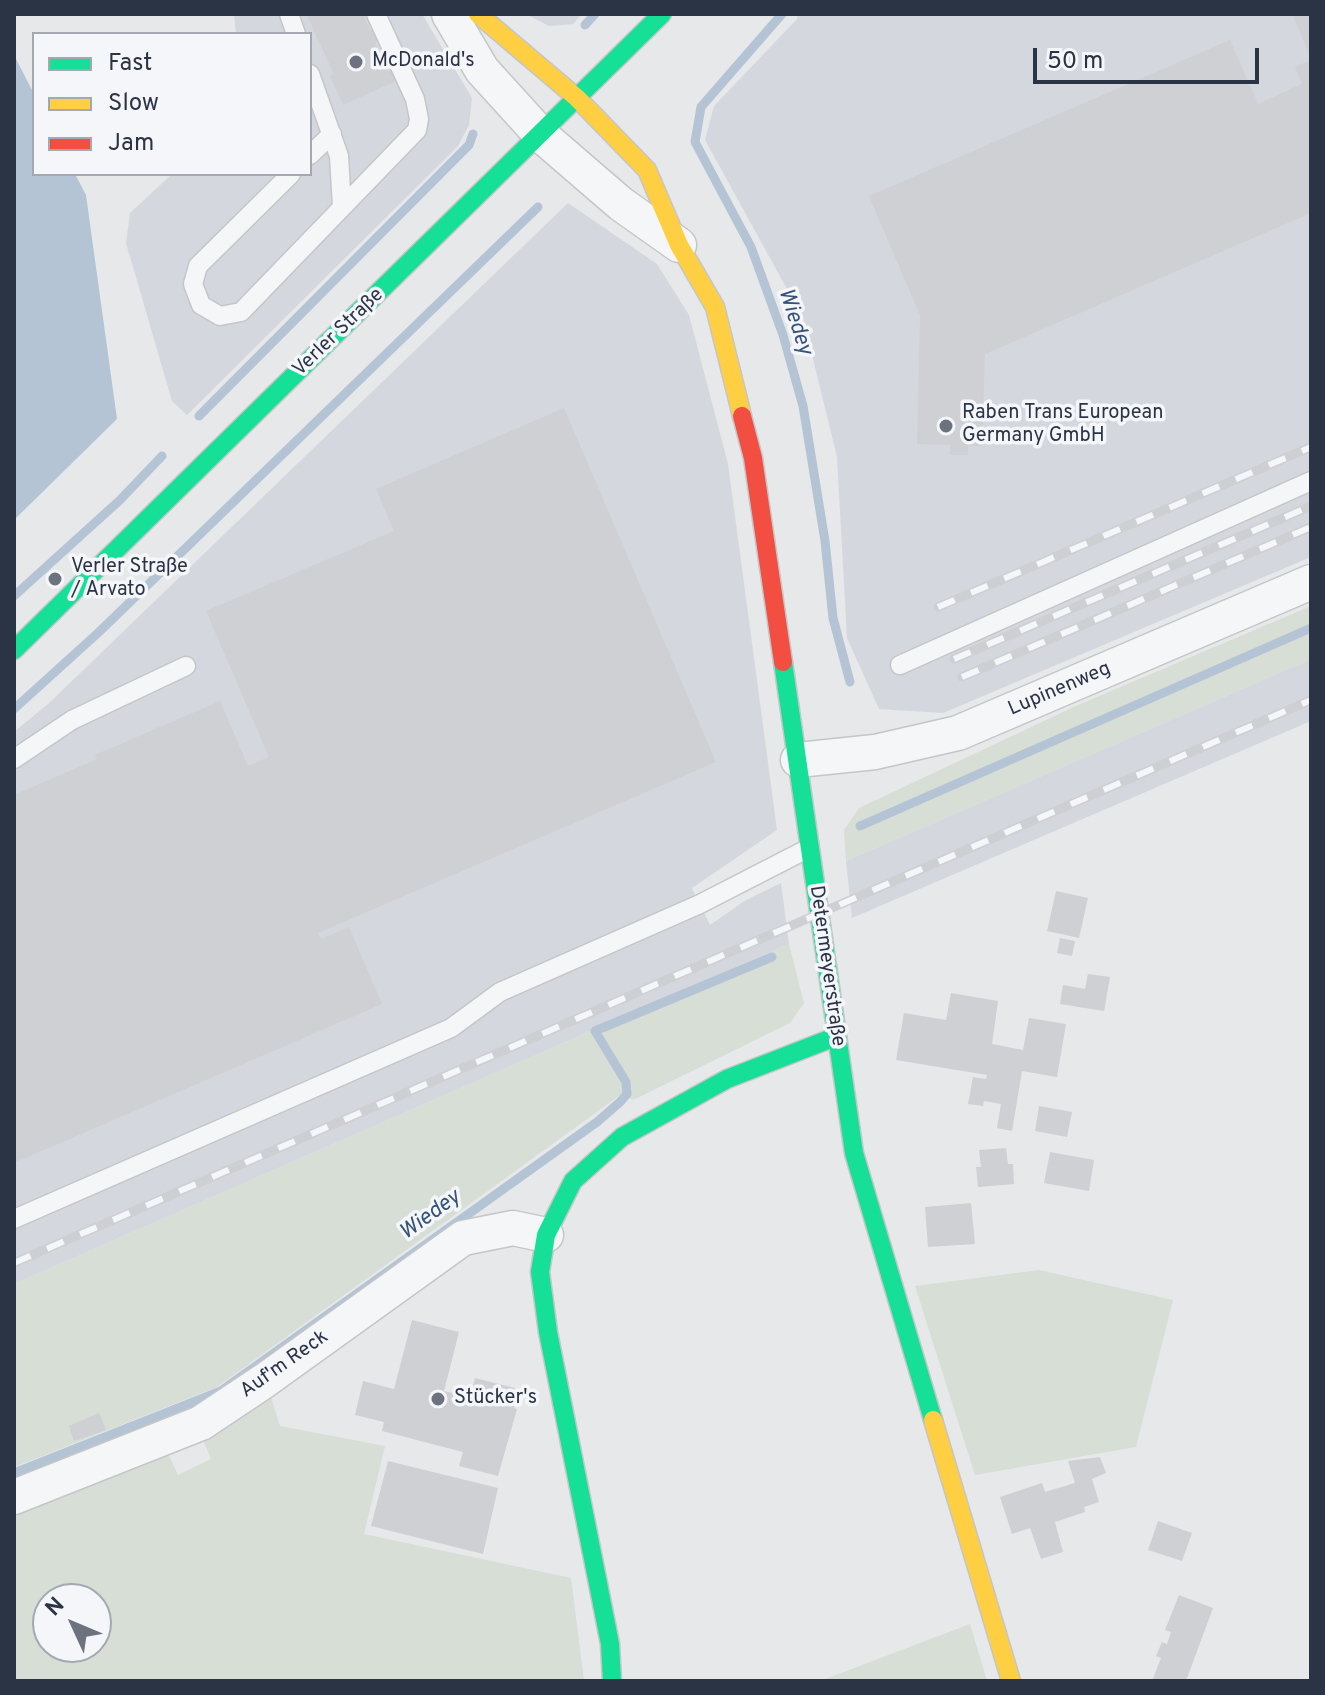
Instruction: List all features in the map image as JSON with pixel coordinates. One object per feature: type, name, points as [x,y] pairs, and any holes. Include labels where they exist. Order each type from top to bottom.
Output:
[{"type":"street","name":"Determeyerstraße","points":[[449,14],[482,70],[541,135],[621,204],[679,245]]},
{"type":"street","name":"Determeyerstraße","points":[[478,14],[577,98],[647,170],[679,245],[715,307],[753,458],[854,1153],[1011,1681]]},
{"type":"street","name":"Verler Straße","points":[[14,650],[662,14]]},
{"type":"street","name":"Lupinenweg","points":[[798,760],[875,752],[958,733],[1311,582]]},
{"type":"street","points":[[612,1681],[610,1644],[548,1332],[540,1272],[546,1235],[573,1181],[622,1137],[727,1079],[835,1037]]},
{"type":"street","name":"Auf'm Reck","points":[[14,1497],[201,1423],[463,1238],[513,1228],[546,1235]]},
{"type":"lane","points":[[289,176],[198,266],[193,284],[201,305],[220,316],[241,312],[417,130],[419,119],[415,99],[376,14]]},
{"type":"lane","points":[[312,79],[339,156],[342,207]]},
{"type":"lane","points":[[312,153],[332,134]]},
{"type":"lane","points":[[900,665],[1311,481]]},
{"type":"lane","points":[[14,759],[72,720],[186,666]]},
{"type":"lane","points":[[14,1219],[451,1028],[500,992],[700,904],[809,848]]},
{"type":"shaded area","points":[[234,14],[422,14],[472,98],[469,125],[458,146],[187,415],[172,401],[126,243],[130,213],[170,176],[312,176],[312,32],[236,32]]},
{"type":"shaded area","points":[[526,14],[582,14],[573,24],[549,26]]},
{"type":"shaded area","points":[[798,14],[1311,14],[1311,557],[943,713],[879,709],[847,638],[837,457],[803,318],[705,140],[714,106],[797,19]]},
{"type":"shaded area","points":[[568,203],[657,264],[689,315],[728,464],[777,830],[692,888],[710,925],[746,900],[781,883],[789,944],[14,1284],[14,732],[48,704]]},
{"type":"shaded area","points":[[1311,606],[1311,659],[846,861],[844,830],[859,808],[1078,705]]},
{"type":"shaded area","points":[[1311,659],[1311,721],[852,918],[846,861]]},
{"type":"shaded area","points":[[789,944],[804,1003],[790,1023],[633,1100],[623,1093],[217,1387],[14,1467],[14,1284]]},
{"type":"shaded area","points":[[1039,1270],[1173,1300],[1136,1447],[975,1475],[915,1286]]},
{"type":"shaded area","points":[[270,1394],[280,1426],[385,1446],[364,1534],[571,1578],[584,1681],[14,1681],[14,1510],[167,1451],[178,1475],[211,1459],[201,1435]]},
{"type":"shaded area","points":[[970,1624],[987,1681],[820,1681]]},
{"type":"water","points":[[14,55],[32,90],[32,176],[76,176],[86,195],[117,419],[14,520]]},
{"type":"building","name":"McDonald's","points":[[306,14],[363,14],[370,30],[374,29],[379,40],[376,45],[389,72],[393,70],[398,80],[343,105],[330,76],[334,74]]},
{"type":"building","points":[[1292,14],[1311,14],[1311,58]]},
{"type":"building","points":[[1230,40],[1258,104],[1302,84],[1295,67],[1311,60],[1311,213],[985,354],[982,446],[968,446],[968,455],[950,455],[950,445],[917,444],[920,315],[869,196]]},
{"type":"building","points":[[564,408],[716,762],[318,933],[321,939],[349,927],[382,1004],[14,1163],[14,795],[97,759],[95,755],[220,701],[248,766],[269,757],[206,611],[394,531],[376,489]]},
{"type":"building","points":[[1056,891],[1088,898],[1079,938],[1047,931]]},
{"type":"building","points":[[1060,938],[1075,941],[1072,956],[1057,953]]},
{"type":"building","points":[[1088,974],[1110,977],[1104,1011],[1060,1004],[1063,985],[1085,989]]},
{"type":"building","points":[[951,993],[998,1001],[992,1044],[1023,1050],[1029,1018],[1066,1024],[1057,1077],[1022,1071],[1012,1131],[997,1128],[1001,1104],[984,1101],[983,1106],[968,1104],[973,1077],[986,1079],[987,1075],[896,1060],[904,1013],[946,1020]]},
{"type":"building","points":[[1039,1106],[1072,1112],[1067,1137],[1035,1131]]},
{"type":"building","points":[[1006,1148],[1008,1164],[1013,1164],[1014,1184],[978,1187],[976,1167],[981,1167],[979,1150]]},
{"type":"building","points":[[1050,1152],[1094,1160],[1089,1191],[1044,1183]]},
{"type":"building","points":[[971,1203],[975,1244],[928,1247],[925,1207]]},
{"type":"building","points":[[412,1320],[459,1332],[444,1391],[470,1397],[475,1378],[515,1388],[512,1400],[516,1401],[514,1408],[517,1409],[498,1476],[459,1466],[463,1452],[382,1431],[384,1422],[355,1415],[363,1381],[394,1389]]},
{"type":"building","points":[[99,1413],[106,1430],[74,1441],[69,1426]]},
{"type":"building","points":[[1100,1457],[1106,1473],[1092,1479],[1099,1502],[1084,1507],[1085,1512],[1055,1522],[1063,1552],[1041,1559],[1030,1528],[1012,1534],[1000,1497],[1042,1483],[1045,1492],[1075,1483],[1068,1461]]},
{"type":"building","points":[[388,1461],[498,1488],[483,1554],[371,1526]]},
{"type":"building","points":[[1158,1521],[1192,1533],[1182,1561],[1148,1550]]},
{"type":"building","points":[[1179,1595],[1213,1608],[1186,1681],[1152,1681],[1161,1658],[1156,1656],[1162,1642],[1167,1644],[1171,1632],[1165,1630]]},
{"type":"waterway","points":[[585,25],[595,14]]},
{"type":"waterway","name":"Wiedey","points":[[782,14],[701,107],[695,142],[751,247],[783,335],[803,406],[825,541],[833,618],[850,682]]},
{"type":"waterway","points":[[199,416],[469,145],[473,134]]},
{"type":"waterway","points":[[14,709],[99,632],[538,207]]},
{"type":"waterway","points":[[14,596],[120,500],[162,456]]},
{"type":"waterway","points":[[860,826],[1311,628]]},
{"type":"waterway","name":"Wiedey","points":[[14,1473],[221,1391],[597,1122],[620,1102],[627,1094],[626,1082],[595,1031],[772,957]]},
{"type":"railway","points":[[938,607],[1311,447]]},
{"type":"railway","points":[[954,659],[1311,506]]},
{"type":"railway","points":[[962,677],[1311,527]]},
{"type":"railway","points":[[14,1263],[1311,700]]},
{"type":"traffic: fast","points":[[14,650],[662,14]]},
{"type":"traffic: fast","points":[[783,662],[854,1153],[933,1420]]},
{"type":"traffic: fast","points":[[612,1681],[610,1644],[548,1332],[540,1272],[546,1235],[573,1181],[622,1137],[727,1079],[835,1037]]},
{"type":"traffic: slow","points":[[478,14],[577,98],[647,170],[679,245],[715,307],[742,416]]},
{"type":"traffic: slow","points":[[933,1420],[1011,1681]]},
{"type":"traffic: jam","points":[[742,416],[753,458],[783,662]]},
{"type":"place","name":"McDonald's","points":[[356,62]]},
{"type":"place","name":"Raben Trans European Germany GmbH","points":[[946,426]]},
{"type":"place","name":"Verler Straße / Arvato","points":[[55,579]]},
{"type":"place","name":"Stücker's","points":[[438,1399]]}]
